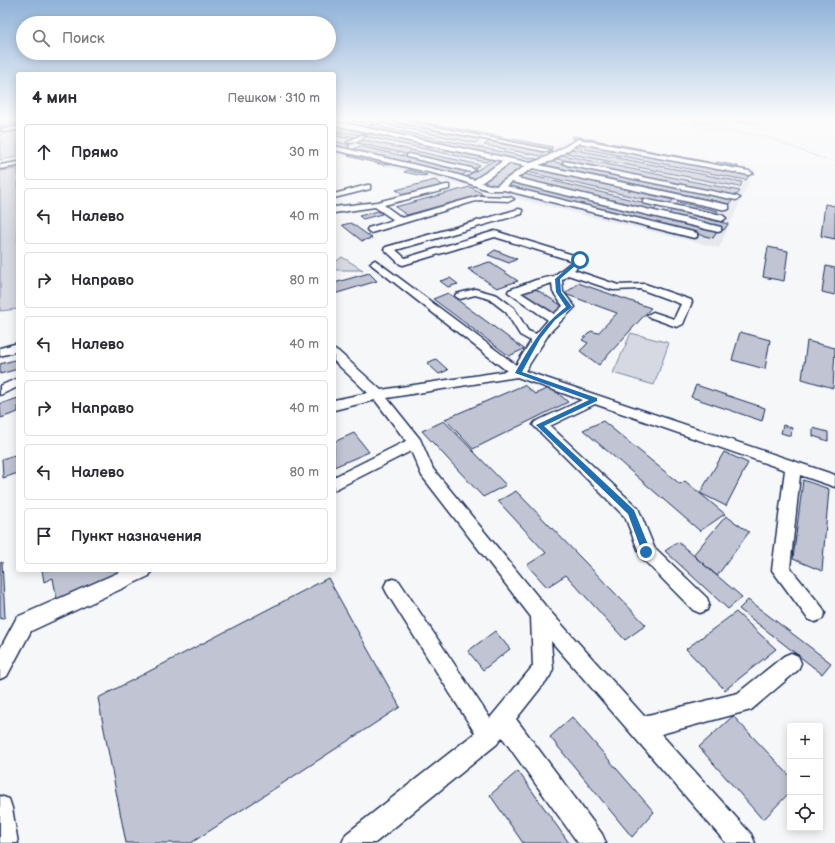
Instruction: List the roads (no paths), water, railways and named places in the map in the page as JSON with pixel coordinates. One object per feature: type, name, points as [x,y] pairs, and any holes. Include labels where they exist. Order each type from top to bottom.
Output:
[{"type":"street","points":[[382,159],[455,176],[488,188],[498,188],[694,235]]},
{"type":"street","points":[[426,159],[471,170]]},
{"type":"street","points":[[476,159],[485,162]]},
{"type":"street","points":[[498,188],[532,165],[548,159]]},
{"type":"street","points":[[551,159],[736,198]]},
{"type":"street","points":[[632,159],[676,168]]},
{"type":"street","points":[[679,159],[749,172]]},
{"type":"street","points":[[474,184],[510,160],[726,207]]},
{"type":"street","points":[[0,167],[16,164]]},
{"type":"street","points":[[521,172],[536,176]]},
{"type":"street","points":[[511,179],[718,229]]},
{"type":"street","points":[[336,210],[377,204],[446,187]]},
{"type":"street","points":[[336,196],[367,188]]},
{"type":"street","points":[[371,230],[479,198],[510,199]]},
{"type":"street","points":[[634,198],[722,218]]},
{"type":"street","points":[[377,204],[402,222]]},
{"type":"street","points":[[659,214],[664,206]]},
{"type":"street","points":[[519,212],[389,249],[403,262],[495,234],[580,260],[557,279],[540,282],[513,292],[554,319]]},
{"type":"street","points":[[375,263],[518,373],[835,481]]},
{"type":"street","points":[[567,271],[617,288],[640,286],[687,302],[677,324],[653,315]]},
{"type":"street","points":[[518,373],[537,339],[554,319],[569,307],[558,292],[557,279]]},
{"type":"street","points":[[460,296],[475,292],[493,297],[510,310],[524,333],[537,339]]},
{"type":"street","points":[[0,352],[16,348]]},
{"type":"street","points":[[336,356],[378,395],[415,443],[427,472],[540,614],[742,843]]},
{"type":"street","points":[[336,405],[378,395],[518,373]]},
{"type":"street","points":[[0,391],[16,383]]},
{"type":"street","points":[[595,400],[540,425],[632,512],[646,552],[700,604]]},
{"type":"street","points":[[336,483],[415,443]]},
{"type":"street","points":[[793,466],[781,570],[815,613]]},
{"type":"street","points":[[0,669],[24,624],[139,572]]},
{"type":"street","points":[[393,587],[496,728],[594,843]]},
{"type":"street","points":[[355,843],[496,728],[543,669],[540,614]]},
{"type":"street","points":[[641,728],[743,702],[791,663]]},
{"type":"street","points":[[0,808],[4,843]]}]
